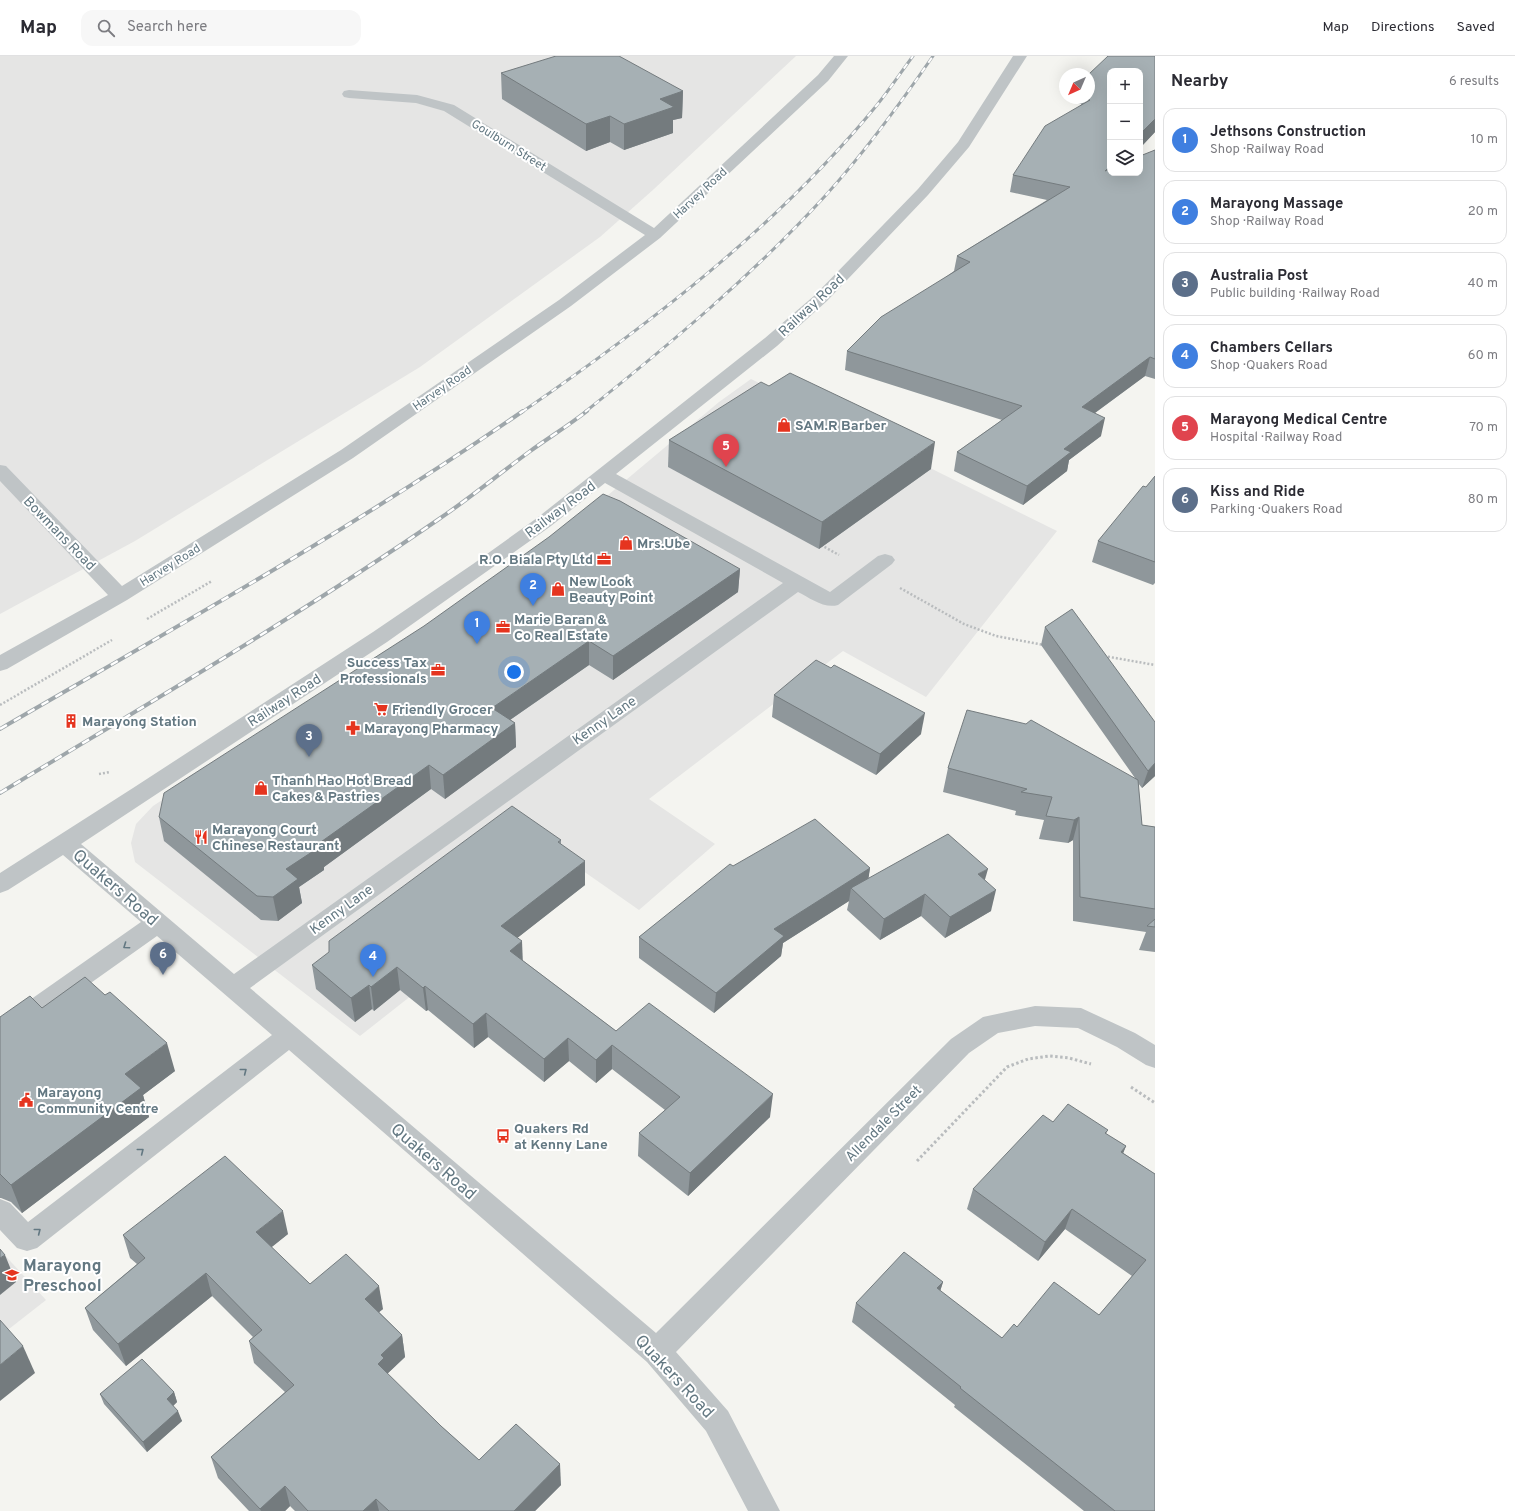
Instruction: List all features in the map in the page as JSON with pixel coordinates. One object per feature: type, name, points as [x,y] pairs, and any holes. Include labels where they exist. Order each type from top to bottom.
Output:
[{"type":"street","name":"Harvey Road","points":[[0,664],[120,596],[347,454],[565,303],[656,235],[823,78],[841,56]]},
{"type":"street","name":"Railway Road","points":[[0,884],[380,637],[532,531],[765,347],[821,298],[923,192],[964,144],[1020,56]]},
{"type":"street","name":"Goulburn Street","points":[[349,94],[417,99],[449,108],[656,235]]},
{"type":"street","name":"Bowmans Road","points":[[0,470],[120,596]]},
{"type":"street","points":[[604,475],[831,601],[877,566]]},
{"type":"street","name":"Kenny Lane","points":[[233,987],[797,583]]},
{"type":"street","name":"Quakers Road","points":[[65,843],[657,1352],[717,1421],[765,1511]]},
{"type":"street","points":[[0,1034],[158,923]]},
{"type":"street","name":"Allendale Street","points":[[657,1352],[960,1046],[992,1024],[1035,1016],[1081,1018],[1126,1040],[1155,1058]]},
{"type":"street","points":[[0,1211],[27,1239],[289,1036]]},
{"type":"path","points":[[814,542],[877,566],[964,624],[996,636],[1049,646]]},
{"type":"path","points":[[146,619],[212,581]]},
{"type":"path","points":[[0,705],[113,639]]},
{"type":"path","points":[[1102,656],[1155,665]]},
{"type":"path","points":[[917,1161],[1007,1067],[1026,1059],[1049,1055],[1078,1059],[1097,1067]]},
{"type":"path","points":[[1129,1086],[1155,1103]]},
{"type":"shaded area","points":[[0,56],[796,56],[654,189],[600,237],[420,367],[135,541],[0,614]]},
{"type":"shaded area","points":[[751,379],[1057,531],[926,697],[843,651],[649,799],[715,844],[639,910],[576,866],[360,1036],[135,862],[131,843],[136,824],[153,806],[373,662],[595,506],[719,402]]},
{"type":"shaded area","name":"Marayong Preschool","points":[[0,1250],[46,1300],[0,1336]]},
{"type":"building","points":[[556,56],[619,56],[683,91],[660,99],[674,107],[624,124],[610,116],[586,124],[501,73]]},
{"type":"building","points":[[1108,56],[1155,56],[1155,119],[1143,131],[1143,68],[1107,68],[1107,169],[1105,171],[1107,170],[1107,176],[1143,176],[1143,155],[1155,150],[1155,359],[1150,357],[1082,407],[1105,418],[1064,449],[1071,452],[1027,486],[957,452],[1022,406],[847,351],[881,317],[970,262],[957,256],[1070,187],[1013,175],[1045,126],[1083,104],[1095,104],[1095,68]]},
{"type":"building","points":[[790,373],[935,442],[822,522],[669,440],[761,382],[769,386]]},
{"type":"building","points":[[1155,476],[1155,562],[1098,541],[1143,486],[1146,487]]},
{"type":"building","points":[[603,494],[620,501],[740,569],[613,656],[589,641],[492,708],[515,723],[443,775],[429,765],[318,844],[321,846],[286,869],[298,879],[273,897],[257,896],[159,817],[164,793],[424,626],[549,537]]},
{"type":"building","points":[[1072,609],[1155,722],[1155,763],[1148,771],[1045,627]]},
{"type":"building","points":[[816,660],[831,668],[834,665],[925,713],[880,754],[774,695]]},
{"type":"building","points":[[967,710],[1026,724],[1031,720],[1138,780],[1142,825],[1155,827],[1155,909],[1080,897],[1079,817],[1074,820],[1046,816],[1052,797],[1021,792],[1027,789],[948,768]]},
{"type":"building","points":[[512,806],[561,840],[558,842],[585,861],[501,926],[522,941],[510,951],[616,1031],[649,1003],[773,1094],[690,1173],[639,1133],[680,1097],[612,1045],[596,1060],[568,1038],[544,1059],[486,1013],[473,1024],[425,986],[423,988],[397,967],[371,987],[369,985],[351,998],[312,965],[329,952],[329,941]]},
{"type":"building","points":[[815,819],[870,868],[774,929],[784,936],[716,993],[639,937],[730,864],[733,866]]},
{"type":"building","points":[[948,834],[988,869],[978,874],[996,890],[950,917],[925,894],[884,919],[851,888]]},
{"type":"building","points":[[1155,919],[1155,927],[1147,926]]},
{"type":"building","points":[[85,977],[105,995],[110,992],[167,1043],[125,1074],[141,1088],[11,1185],[0,1174],[0,1017],[30,996],[42,1008]]},
{"type":"building","points":[[1068,1104],[1108,1130],[1105,1133],[1126,1146],[1121,1152],[1155,1174],[1155,1511],[1115,1511],[856,1303],[904,1252],[943,1282],[937,1288],[1002,1338],[1014,1324],[1017,1327],[1054,1282],[1099,1315],[1146,1260],[1072,1209],[1045,1242],[973,1189],[1043,1115],[1053,1122]]},
{"type":"building","points":[[225,1156],[283,1211],[256,1232],[310,1284],[346,1254],[379,1286],[365,1299],[402,1335],[381,1355],[384,1358],[378,1364],[441,1426],[479,1460],[516,1424],[560,1464],[514,1511],[389,1511],[376,1499],[363,1511],[308,1511],[285,1486],[260,1509],[211,1457],[294,1385],[249,1341],[262,1330],[206,1273],[118,1344],[85,1308],[145,1258],[123,1235]]},
{"type":"building","points":[[0,1249],[5,1255],[0,1258]]},
{"type":"building","points":[[0,1320],[23,1346],[0,1365]]},
{"type":"building","points":[[142,1359],[174,1392],[167,1399],[178,1411],[143,1442],[100,1394]]},
{"type":"railway","points":[[522,412],[618,344],[710,271],[755,232],[798,192],[839,149],[877,105],[913,56]]},
{"type":"railway","points":[[585,412],[710,308],[798,225],[826,195],[868,145],[933,56]]},
{"type":"railway","points":[[0,729],[330,536],[460,454],[523,411]]},
{"type":"railway","points":[[0,793],[331,591],[451,511],[529,452],[587,411]]},
{"type":"place","name":"SAM.R Barber","points":[[784,425]]},
{"type":"place","name":"Marayong Medical Centre","points":[[726,467]]},
{"type":"place","name":"Mrs.Ube","points":[[626,543]]},
{"type":"place","name":"R.O. Biala Pty Ltd","points":[[604,559]]},
{"type":"place","name":"New Look Beauty Point","points":[[558,589]]},
{"type":"place","name":"Marayong Massage","points":[[533,606]]},
{"type":"place","name":"Marie Baran & Co Real Estate","points":[[503,627]]},
{"type":"place","name":"Jethsons Construction","points":[[477,644]]},
{"type":"place","name":"Success Tax Professionals","points":[[438,670]]},
{"type":"place","name":"Friendly Grocer","points":[[381,709]]},
{"type":"place","name":"Marayong Station","points":[[71,721]]},
{"type":"place","name":"Marayong Pharmacy","points":[[353,728]]},
{"type":"place","name":"Australia Post","points":[[309,757]]},
{"type":"place","name":"Thanh Hao Hot Bread Cakes & Pastries","points":[[261,788]]},
{"type":"place","name":"Marayong Court Chinese Restaurant","points":[[201,837]]},
{"type":"place","name":"Kiss and Ride","points":[[163,975]]},
{"type":"place","name":"Chambers Cellars","points":[[373,977]]},
{"type":"place","name":"Marayong Community Centre","points":[[26,1100]]},
{"type":"place","name":"Quakers Rd at Kenny Lane","points":[[503,1136]]},
{"type":"place","name":"Marayong Preschool","points":[[12,1275]]}]
